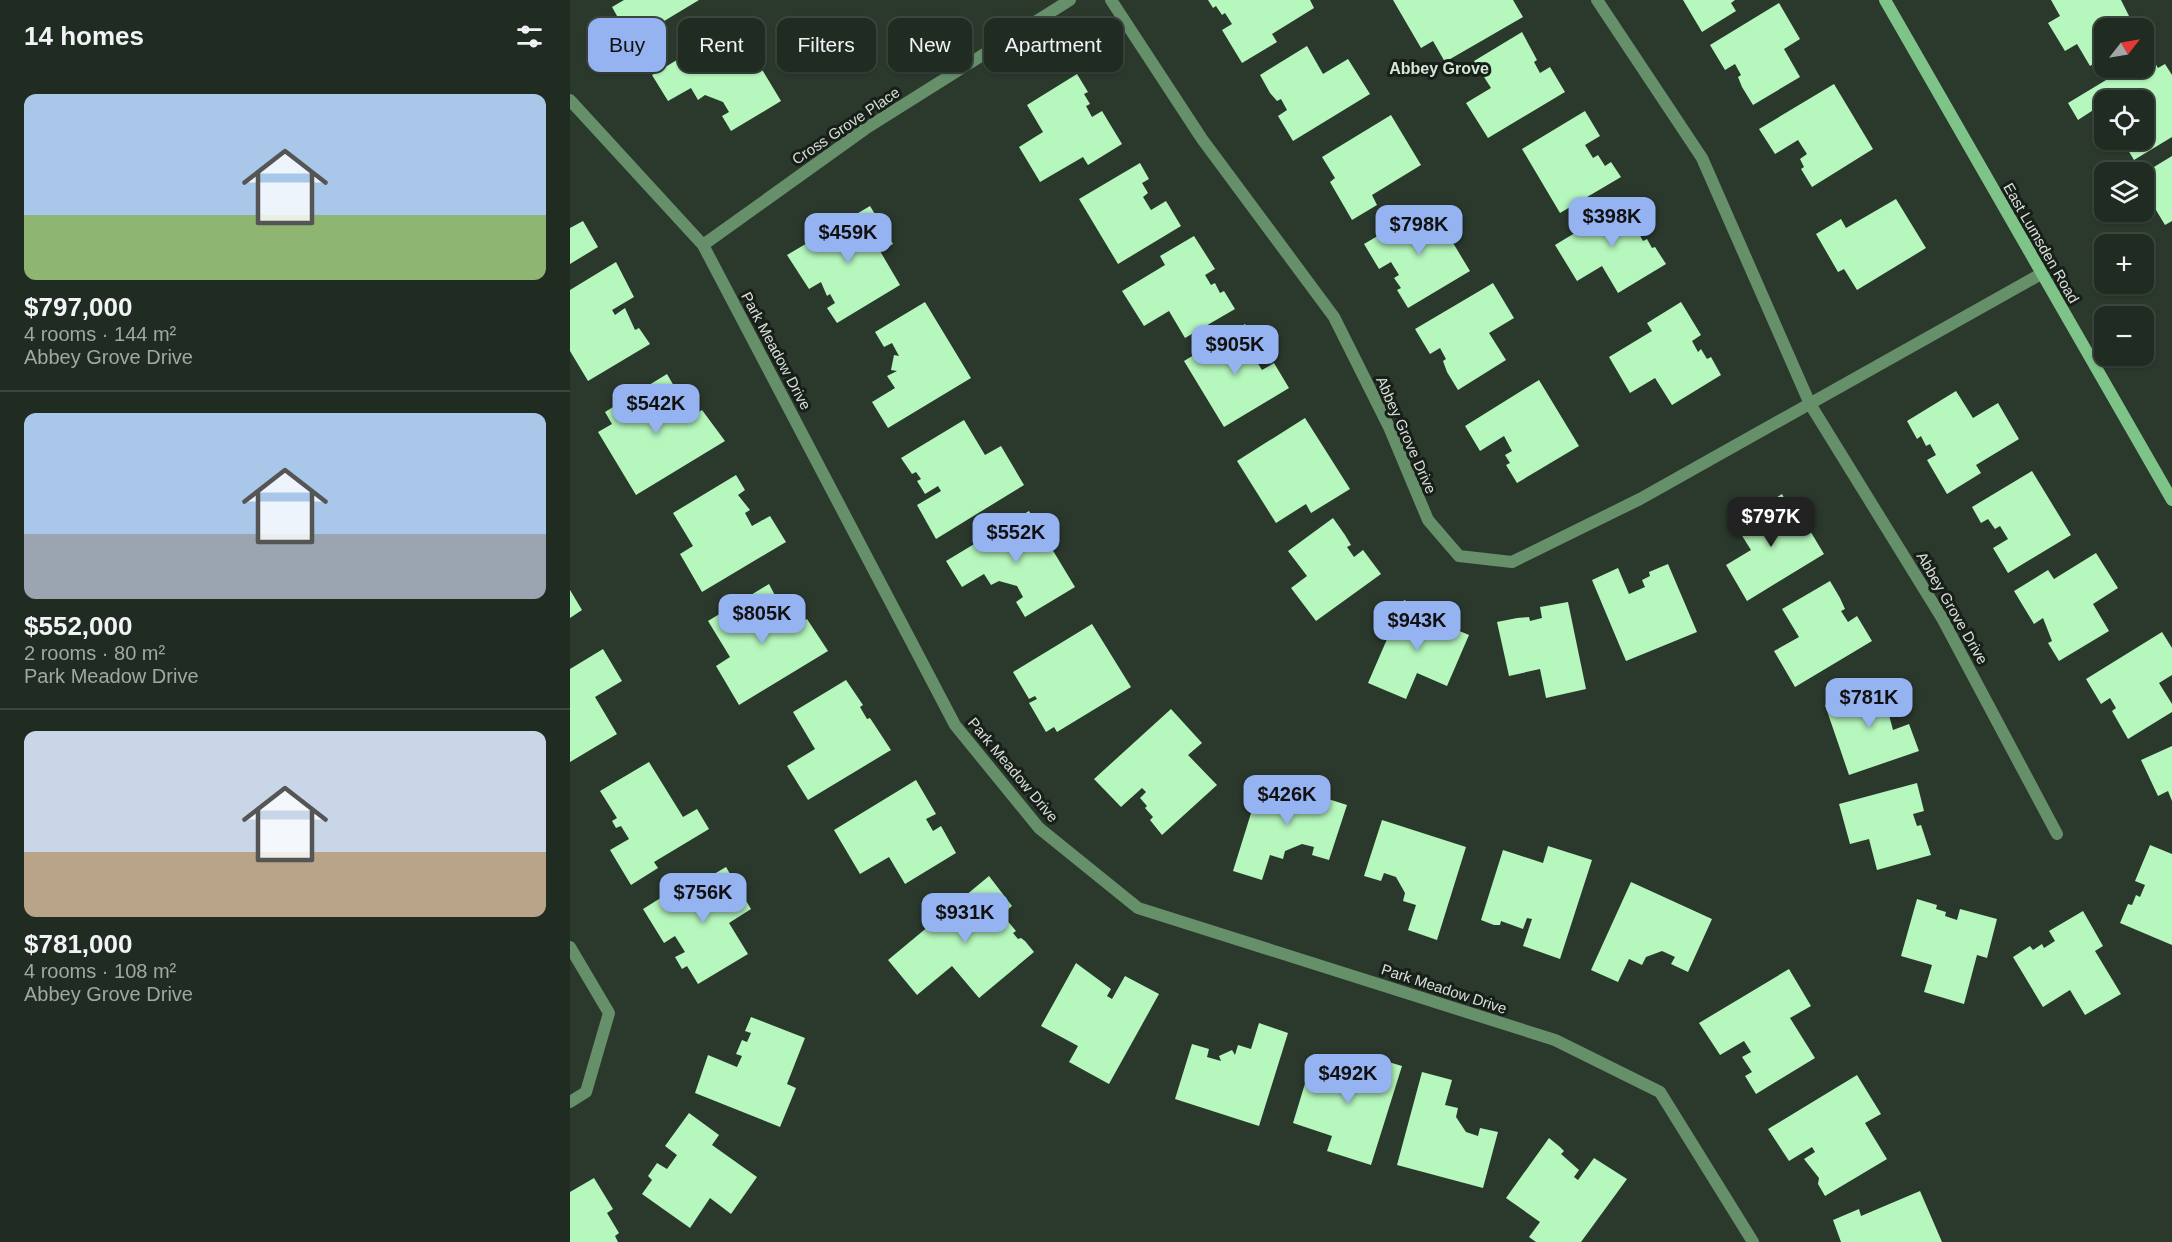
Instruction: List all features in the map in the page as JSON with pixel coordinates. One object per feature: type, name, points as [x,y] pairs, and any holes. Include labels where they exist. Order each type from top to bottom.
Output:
[{"type":"street","name":"Cross Grove Place","points":[[703,245],[865,129],[1070,0]]},
{"type":"street","name":"Abbey Grove Drive","points":[[1111,0],[1202,139],[1334,317],[1389,427],[1428,520],[1459,556],[1512,562],[1640,499],[2041,274]]},
{"type":"street","name":"Abbey Grove Drive","points":[[1597,0],[1702,158],[1810,404],[1942,618],[2058,834]]},
{"type":"street","name":"East Lumsden Road","points":[[1885,0],[2172,500]]},
{"type":"street","name":"Park Meadow Drive","points":[[570,100],[703,245],[955,725],[1039,828],[1138,908],[1555,1040],[1660,1092],[1753,1242]]},
{"type":"street","points":[[570,947],[609,1013],[586,1092],[570,1102]]},
{"type":"building","points":[[624,0],[699,0],[666,20],[666,18],[618,18],[612,7]]},
{"type":"building","points":[[1208,0],[1310,0],[1314,8],[1272,34],[1277,42],[1242,63],[1222,30],[1232,24],[1225,13],[1222,15],[1216,6],[1213,8]]},
{"type":"building","points":[[1393,0],[1513,0],[1523,17],[1445,62],[1433,41],[1421,48]]},
{"type":"building","points":[[1683,0],[1735,0],[1731,3],[1736,11],[1702,32]]},
{"type":"building","points":[[2051,0],[2121,0],[2130,18],[2094,18],[2094,63],[2090,66],[2077,44],[2065,51],[2048,23],[2060,16]]},
{"type":"building","points":[[1779,3],[1800,39],[1784,49],[1800,77],[1753,105],[1742,87],[1738,77],[1741,75],[1735,64],[1725,70],[1710,45]]},
{"type":"building","points":[[1522,32],[1537,60],[1534,62],[1540,73],[1550,67],[1565,92],[1488,138],[1466,103],[1491,88],[1474,61]]},
{"type":"building","points":[[1307,46],[1323,74],[1348,59],[1370,94],[1293,141],[1278,116],[1287,110],[1281,99],[1277,101],[1270,93],[1260,75]]},
{"type":"building","points":[[678,59],[678,72],[763,72],[781,101],[731,131],[722,116],[729,112],[723,102],[705,95],[698,100],[691,88],[668,101],[652,75],[657,72],[666,72],[666,67]]},
{"type":"building","points":[[2154,62],[2158,68],[2165,64],[2172,75],[2172,137],[2154,148],[2154,90],[2094,90],[2094,110],[2078,120],[2068,103],[2109,78],[2154,78]]},
{"type":"building","points":[[1077,74],[1088,92],[1084,94],[1090,104],[1086,106],[1092,117],[1102,111],[1122,144],[1088,165],[1083,157],[1040,182],[1019,147],[1043,132],[1027,105]]},
{"type":"building","points":[[1834,84],[1873,149],[1812,187],[1801,169],[1804,167],[1800,159],[1807,154],[1798,140],[1775,154],[1759,129]]},
{"type":"building","points":[[1585,111],[1600,136],[1585,145],[1593,158],[1598,155],[1605,166],[1611,162],[1621,177],[1560,213],[1522,149]]},
{"type":"building","points":[[1391,115],[1421,165],[1372,195],[1377,205],[1352,220],[1330,182],[1335,178],[1322,157]]},
{"type":"building","points":[[2128,150],[2151,150],[2134,160]]},
{"type":"building","points":[[2172,156],[2172,221],[2165,225],[2154,207],[2154,167]]},
{"type":"building","points":[[1140,163],[1149,179],[1142,183],[1148,193],[1143,197],[1151,210],[1166,201],[1181,226],[1118,264],[1079,199]]},
{"type":"building","points":[[1631,199],[1646,224],[1637,230],[1643,241],[1647,239],[1652,248],[1655,247],[1666,264],[1618,293],[1602,266],[1577,281],[1555,245]]},
{"type":"building","points":[[1896,199],[1926,248],[1857,290],[1844,269],[1838,272],[1816,234],[1841,219],[1846,228]]},
{"type":"building","points":[[1430,205],[1470,271],[1408,308],[1397,290],[1401,288],[1394,278],[1399,275],[1391,262],[1379,269],[1364,244]]},
{"type":"building","points":[[870,206],[893,244],[880,251],[900,285],[837,323],[827,308],[835,303],[830,294],[827,296],[821,282],[809,289],[787,255]]},
{"type":"building","points":[[583,221],[598,247],[570,264],[570,228]]},
{"type":"building","points":[[1194,236],[1215,269],[1205,275],[1211,285],[1215,283],[1220,293],[1224,291],[1235,309],[1185,338],[1169,311],[1144,326],[1122,291],[1165,265],[1160,256]]},
{"type":"building","points":[[616,262],[634,297],[612,310],[615,315],[625,308],[635,330],[639,328],[650,344],[588,381],[570,351],[570,290]]},
{"type":"building","points":[[1493,283],[1514,318],[1489,333],[1506,360],[1458,390],[1447,372],[1443,361],[1446,359],[1440,348],[1430,354],[1415,329]]},
{"type":"building","points":[[925,302],[971,378],[888,428],[872,402],[895,388],[887,376],[897,371],[891,370],[894,355],[899,356],[892,343],[884,347],[875,332]]},
{"type":"building","points":[[1681,302],[1701,335],[1692,341],[1698,352],[1701,349],[1707,359],[1711,357],[1721,375],[1672,405],[1655,378],[1630,393],[1609,357],[1652,331],[1647,323]]},
{"type":"building","points":[[1245,324],[1256,341],[1253,343],[1259,354],[1254,357],[1262,370],[1274,363],[1289,388],[1224,427],[1184,361]]},
{"type":"building","points":[[667,374],[674,386],[676,392],[673,393],[677,400],[681,398],[692,416],[702,410],[725,441],[636,495],[598,432],[612,424],[605,412]]},
{"type":"building","points":[[1539,380],[1579,446],[1517,483],[1506,465],[1510,463],[1505,455],[1512,451],[1504,436],[1480,451],[1465,426]]},
{"type":"building","points":[[1956,391],[1973,418],[1998,403],[2019,439],[1976,465],[1981,473],[1947,494],[1927,460],[1936,455],[1930,444],[1926,446],[1921,436],[1917,439],[1907,421]]},
{"type":"building","points":[[1305,418],[1350,489],[1311,513],[1306,504],[1276,523],[1237,461]]},
{"type":"building","points":[[964,420],[985,455],[1001,446],[1024,485],[936,539],[917,505],[941,491],[938,486],[925,494],[917,481],[921,479],[916,472],[912,474],[901,458]]},
{"type":"building","points":[[2032,471],[2071,535],[2008,573],[1993,548],[2008,539],[2000,526],[1995,529],[1988,519],[1981,523],[1972,507]]},
{"type":"building","points":[[736,475],[745,490],[738,495],[750,510],[745,513],[752,526],[770,516],[786,542],[702,592],[680,554],[693,546],[673,513]]},
{"type":"building","points":[[1782,494],[1797,522],[1793,524],[1800,535],[1809,529],[1824,554],[1747,601],[1726,565],[1751,550],[1734,523]]},
{"type":"building","points":[[1029,511],[1075,587],[1025,617],[1016,602],[1023,597],[1017,586],[999,581],[991,585],[984,574],[962,587],[946,561]]},
{"type":"building","points":[[1333,518],[1351,545],[1347,547],[1354,557],[1363,550],[1381,574],[1316,621],[1291,588],[1307,576],[1288,551]]},
{"type":"building","points":[[2096,553],[2118,588],[2093,604],[2109,631],[2059,661],[2048,643],[2052,641],[2043,618],[2034,624],[2014,591],[2048,570],[2054,579]]},
{"type":"building","points":[[1668,564],[1697,632],[1626,661],[1592,580],[1618,568],[1629,594],[1645,587],[1642,580],[1650,576],[1649,572]]},
{"type":"building","points":[[1830,581],[1845,609],[1841,611],[1848,622],[1857,616],[1872,641],[1795,687],[1774,651],[1799,637],[1782,609]]},
{"type":"building","points":[[769,584],[779,603],[777,604],[791,621],[780,628],[783,633],[807,619],[828,651],[739,705],[716,666],[730,657],[708,621]]},
{"type":"building","points":[[570,590],[582,610],[570,618]]},
{"type":"building","points":[[1404,600],[1431,612],[1426,622],[1438,628],[1439,624],[1469,635],[1447,686],[1417,673],[1406,699],[1368,683]]},
{"type":"building","points":[[1568,602],[1586,689],[1546,698],[1540,669],[1509,676],[1497,622],[1517,618],[1529,617],[1530,621],[1542,618],[1540,607]]},
{"type":"building","points":[[1092,624],[1131,687],[1057,732],[1054,727],[1046,732],[1029,703],[1037,699],[1035,696],[1029,699],[1013,672]]},
{"type":"building","points":[[2162,632],[2172,648],[2172,675],[2159,683],[2172,704],[2172,712],[2128,739],[2112,711],[2116,708],[2110,698],[2101,704],[2086,679]]},
{"type":"building","points":[[603,649],[622,681],[595,697],[617,734],[570,762],[570,669]]},
{"type":"building","points":[[846,680],[863,705],[860,707],[867,719],[870,718],[891,750],[808,800],[787,766],[815,749],[793,712]]},
{"type":"building","points":[[1892,682],[1898,699],[1889,702],[1894,713],[1889,715],[1893,730],[1909,724],[1919,751],[1849,775],[1825,705]]},
{"type":"building","points":[[1171,709],[1202,743],[1188,755],[1217,785],[1162,835],[1150,820],[1153,817],[1140,798],[1146,792],[1142,788],[1121,807],[1094,779]]},
{"type":"building","points":[[2172,746],[2172,801],[2168,791],[2158,796],[2141,760]]},
{"type":"building","points":[[649,762],[683,817],[697,809],[709,829],[654,862],[658,868],[631,885],[610,850],[629,839],[621,826],[616,828],[612,821],[617,818],[600,791]]},
{"type":"building","points":[[1262,778],[1347,805],[1329,860],[1312,855],[1314,847],[1302,844],[1285,851],[1283,859],[1270,855],[1262,880],[1233,871]]},
{"type":"building","points":[[916,780],[936,814],[926,819],[933,831],[941,826],[956,853],[905,884],[889,857],[860,874],[834,830]]},
{"type":"building","points":[[1917,783],[1924,811],[1913,814],[1917,826],[1921,825],[1931,855],[1877,870],[1869,839],[1850,844],[1839,804]]},
{"type":"building","points":[[1382,820],[1466,847],[1437,940],[1408,930],[1416,905],[1403,901],[1405,893],[1396,877],[1384,873],[1381,881],[1364,876]]},
{"type":"building","points":[[2150,845],[2172,854],[2172,945],[2120,923],[2128,904],[2132,905],[2136,895],[2140,897],[2145,885],[2135,881]]},
{"type":"building","points":[[1548,846],[1592,860],[1560,959],[1523,946],[1532,919],[1527,918],[1523,929],[1501,921],[1500,925],[1494,925],[1481,920],[1503,850],[1543,863]]},
{"type":"building","points":[[726,867],[751,909],[729,923],[748,954],[698,984],[687,966],[682,969],[675,957],[685,952],[675,936],[664,943],[643,909],[675,889],[678,895]]},
{"type":"building","points":[[989,876],[1012,906],[991,924],[995,928],[1006,919],[1016,931],[1013,933],[1018,939],[1025,941],[1034,952],[979,998],[952,966],[917,995],[888,960]]},
{"type":"building","points":[[1631,882],[1712,919],[1688,972],[1671,964],[1675,957],[1662,951],[1646,957],[1642,965],[1629,959],[1618,982],[1591,970]]},
{"type":"building","points":[[1917,899],[1937,905],[1936,909],[1946,912],[1945,916],[1957,920],[1960,909],[1997,919],[1987,958],[1977,955],[1964,1004],[1924,992],[1932,965],[1901,956]]},
{"type":"building","points":[[2083,911],[2103,946],[2095,951],[2121,994],[2085,1015],[2070,990],[2043,1007],[2013,957],[2030,946],[2033,950],[2042,944],[2044,948],[2055,941],[2049,931]]},
{"type":"building","points":[[1076,963],[1111,989],[1107,996],[1112,999],[1125,976],[1159,994],[1109,1084],[1069,1062],[1078,1046],[1041,1026]]},
{"type":"building","points":[[1789,969],[1811,1006],[1790,1018],[1815,1058],[1756,1094],[1745,1076],[1752,1072],[1742,1057],[1751,1052],[1744,1041],[1720,1055],[1699,1023]]},
{"type":"building","points":[[751,1017],[805,1038],[787,1084],[796,1088],[780,1127],[695,1093],[708,1055],[737,1067],[742,1056],[736,1054],[742,1040],[747,1042],[751,1033],[745,1031]]},
{"type":"building","points":[[1259,1023],[1288,1033],[1259,1126],[1175,1099],[1192,1044],[1209,1049],[1207,1057],[1221,1061],[1219,1056],[1232,1050],[1235,1055],[1238,1045],[1251,1049]]},
{"type":"building","points":[[1314,1054],[1334,1062],[1333,1065],[1355,1069],[1351,1080],[1357,1082],[1365,1055],[1402,1066],[1371,1165],[1327,1151],[1332,1136],[1293,1123]]},
{"type":"building","points":[[1422,1072],[1452,1080],[1445,1105],[1458,1108],[1456,1117],[1466,1132],[1478,1136],[1480,1128],[1498,1132],[1483,1188],[1397,1165]]},
{"type":"building","points":[[1857,1075],[1881,1114],[1865,1123],[1887,1159],[1825,1196],[1818,1184],[1819,1178],[1804,1159],[1815,1152],[1812,1147],[1789,1161],[1768,1129]]},
{"type":"building","points":[[689,1113],[719,1135],[712,1145],[757,1177],[731,1214],[710,1198],[690,1228],[642,1194],[652,1180],[648,1176],[657,1163],[667,1169],[677,1155],[665,1146]]},
{"type":"building","points":[[1549,1138],[1564,1151],[1561,1154],[1579,1170],[1574,1177],[1578,1180],[1594,1158],[1627,1179],[1581,1242],[1536,1242],[1529,1237],[1540,1222],[1506,1198]]},
{"type":"building","points":[[594,1178],[613,1209],[607,1213],[619,1233],[615,1236],[618,1242],[570,1242],[570,1192]]},
{"type":"building","points":[[1920,1191],[1942,1242],[1841,1242],[1833,1220],[1859,1209],[1861,1216]]},
{"type":"district","name":"Abbey Grove","points":[[1439,68]]}]
